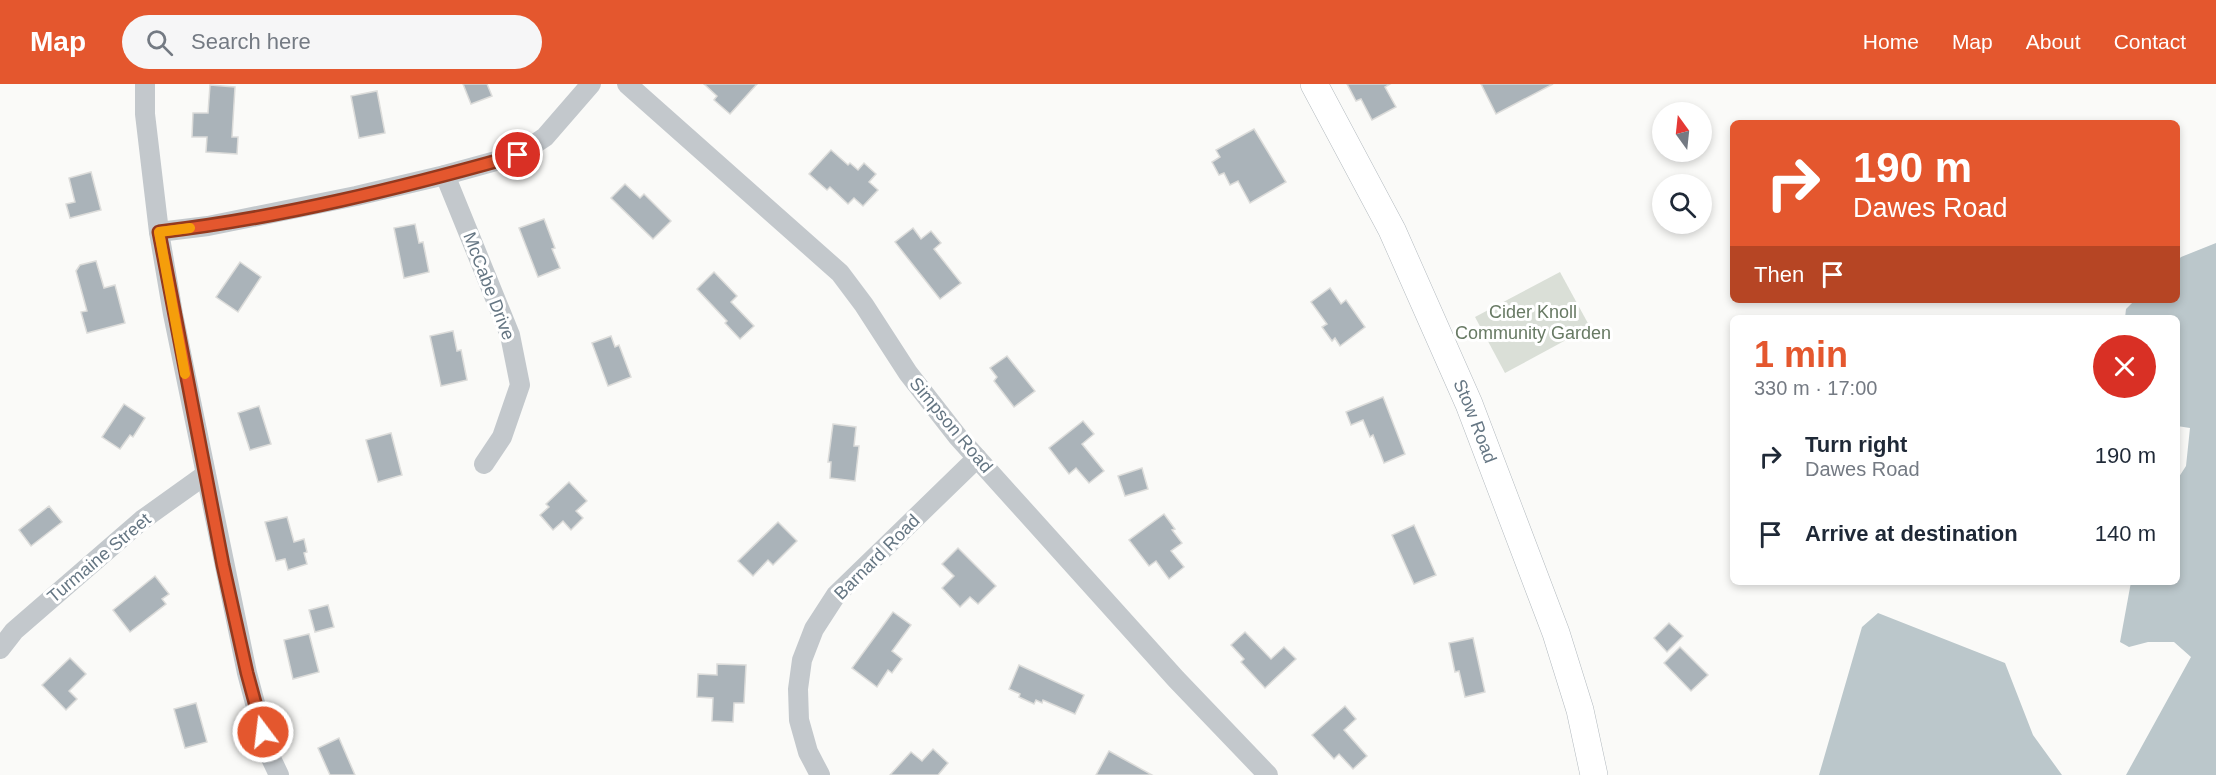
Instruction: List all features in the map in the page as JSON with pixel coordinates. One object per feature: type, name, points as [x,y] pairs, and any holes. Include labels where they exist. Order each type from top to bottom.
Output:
[{"type":"street","points":[[145,84],[145,114],[159,232],[206,475],[247,673],[268,752],[279,775]]},
{"type":"street","points":[[159,232],[208,226],[356,196],[518,155],[545,138],[591,84]]},
{"type":"street","name":"Simpson Road","points":[[627,84],[840,273],[920,390],[977,458],[1176,679],[1268,775]]},
{"type":"street","name":"Stow Road","points":[[1314,84],[1392,230],[1469,404],[1556,633],[1580,710],[1594,775]]},
{"type":"street","name":"McCabe Drive","points":[[445,175],[510,335],[520,386],[502,438],[484,464]]},
{"type":"street","name":"Barnard Road","points":[[820,775],[808,752],[799,720],[798,689],[802,660],[814,629],[836,595],[977,458]]},
{"type":"street","name":"Turmaine Street","points":[[0,649],[14,631],[142,520],[206,475]]},
{"type":"green space","name":"Cider Knoll Community Garden","points":[[1560,272],[1590,327],[1505,373],[1475,317]]},
{"type":"shaded area","points":[[2216,243],[2216,775],[2126,775],[2191,657],[2174,642],[2148,642],[2129,647],[2120,642],[2130,585],[2180,585],[2180,475],[2186,466],[2190,428],[2180,426],[2180,315],[2125,315],[2126,309],[2132,303],[2180,303],[2181,257]]},
{"type":"shaded area","points":[[1878,613],[2005,663],[2033,735],[2062,775],[1819,775],[1862,627]]},
{"type":"building","points":[[463,84],[487,84],[492,96],[471,104]]},
{"type":"building","points":[[704,84],[757,84],[730,114],[714,100],[717,96]]},
{"type":"building","points":[[1347,84],[1390,84],[1385,87],[1396,107],[1372,120],[1361,99],[1356,101]]},
{"type":"building","points":[[1481,84],[1553,84],[1496,114]]},
{"type":"building","points":[[210,85],[235,87],[232,137],[238,137],[237,154],[206,152],[207,137],[192,137],[193,113],[208,113]]},
{"type":"building","points":[[377,91],[385,133],[359,138],[351,96]]},
{"type":"building","points":[[1254,129],[1286,182],[1250,203],[1238,181],[1230,185],[1224,173],[1219,175],[1212,162],[1220,157],[1216,150]]},
{"type":"building","points":[[831,150],[848,165],[850,163],[858,170],[864,163],[876,174],[869,182],[878,190],[863,206],[854,198],[848,204],[830,187],[827,190],[809,174]]},
{"type":"building","points":[[91,172],[101,210],[70,218],[66,204],[75,202],[69,178]]},
{"type":"building","points":[[625,184],[640,198],[644,194],[671,221],[653,239],[611,198]]},
{"type":"building","points":[[544,219],[560,268],[538,277],[519,228]]},
{"type":"building","points":[[415,224],[419,243],[423,242],[429,272],[404,278],[394,228]]},
{"type":"building","points":[[913,228],[921,239],[931,231],[941,243],[934,249],[961,283],[940,299],[895,242]]},
{"type":"building","points":[[96,261],[104,288],[115,285],[125,323],[87,333],[81,312],[87,311],[76,271],[80,265]]},
{"type":"building","points":[[240,262],[261,277],[238,312],[216,297]]},
{"type":"building","points":[[714,272],[737,296],[731,302],[754,326],[740,339],[725,323],[727,321],[697,289]]},
{"type":"building","points":[[1330,288],[1341,304],[1346,300],[1365,327],[1340,346],[1335,338],[1332,341],[1322,327],[1327,324],[1311,302]]},
{"type":"building","points":[[453,331],[457,351],[461,350],[467,380],[441,386],[430,336]]},
{"type":"building","points":[[611,336],[615,347],[619,345],[631,377],[608,386],[592,343]]},
{"type":"building","points":[[1007,356],[1035,391],[1014,407],[994,381],[997,377],[990,368]]},
{"type":"building","points":[[1383,397],[1405,454],[1384,463],[1373,435],[1370,437],[1363,420],[1351,425],[1346,412]]},
{"type":"building","points":[[124,404],[145,418],[133,437],[130,435],[120,449],[102,437]]},
{"type":"building","points":[[259,406],[271,444],[250,450],[238,413]]},
{"type":"building","points":[[1083,421],[1094,434],[1082,444],[1104,471],[1089,483],[1076,468],[1069,474],[1049,448]]},
{"type":"building","points":[[833,424],[856,427],[854,446],[859,446],[855,481],[830,478],[831,462],[828,462]]},
{"type":"building","points":[[391,433],[402,475],[378,482],[366,440]]},
{"type":"building","points":[[1142,468],[1148,489],[1125,496],[1118,476]]},
{"type":"building","points":[[569,482],[587,501],[576,511],[583,518],[571,530],[563,521],[553,530],[540,515],[549,507],[546,504]]},
{"type":"building","points":[[49,506],[62,522],[31,546],[19,530]]},
{"type":"building","points":[[1164,514],[1182,543],[1171,551],[1184,567],[1169,579],[1156,561],[1149,566],[1129,540]]},
{"type":"building","points":[[287,517],[294,542],[304,539],[307,552],[304,553],[307,564],[288,570],[285,559],[276,561],[265,522]]},
{"type":"building","points":[[778,522],[797,541],[773,565],[768,560],[753,576],[738,561]]},
{"type":"building","points":[[1414,525],[1436,575],[1414,584],[1392,535]]},
{"type":"building","points":[[958,548],[996,586],[978,604],[970,597],[960,607],[942,588],[954,576],[942,564]]},
{"type":"building","points":[[155,576],[169,594],[162,599],[166,604],[130,632],[113,610]]},
{"type":"building","points":[[328,605],[334,627],[315,632],[309,610]]},
{"type":"building","points":[[893,612],[911,625],[892,651],[902,659],[892,673],[888,670],[877,687],[852,668]]},
{"type":"building","points":[[1669,623],[1683,636],[1667,652],[1654,638]]},
{"type":"building","points":[[1245,632],[1271,659],[1284,647],[1296,659],[1265,688],[1241,662],[1244,659],[1231,645]]},
{"type":"building","points":[[309,634],[319,672],[293,679],[284,640]]},
{"type":"building","points":[[1473,638],[1485,692],[1465,697],[1459,671],[1455,672],[1449,643]]},
{"type":"building","points":[[1680,647],[1708,675],[1691,691],[1664,663]]},
{"type":"building","points":[[70,658],[86,674],[69,691],[77,699],[66,710],[42,685]]},
{"type":"building","points":[[717,664],[746,665],[744,703],[734,703],[733,722],[712,721],[713,698],[697,697],[698,674],[717,675]]},
{"type":"building","points":[[1019,665],[1084,695],[1075,714],[1043,700],[1042,703],[1036,700],[1034,704],[1009,689]]},
{"type":"building","points":[[196,703],[207,742],[185,748],[174,709]]},
{"type":"building","points":[[1345,706],[1356,719],[1344,730],[1367,756],[1353,769],[1339,754],[1334,759],[1312,735]]},
{"type":"building","points":[[339,738],[355,775],[330,775],[318,748]]},
{"type":"building","points":[[933,749],[948,763],[938,775],[890,775],[911,752],[922,761]]},
{"type":"building","points":[[1109,751],[1152,775],[1096,775]]},
{"type":"slow traffic","points":[[185,374],[159,232],[190,228]]},
{"type":"route","points":[[263,732],[247,673],[223,565],[159,232],[208,226],[356,196],[518,155]]}]
